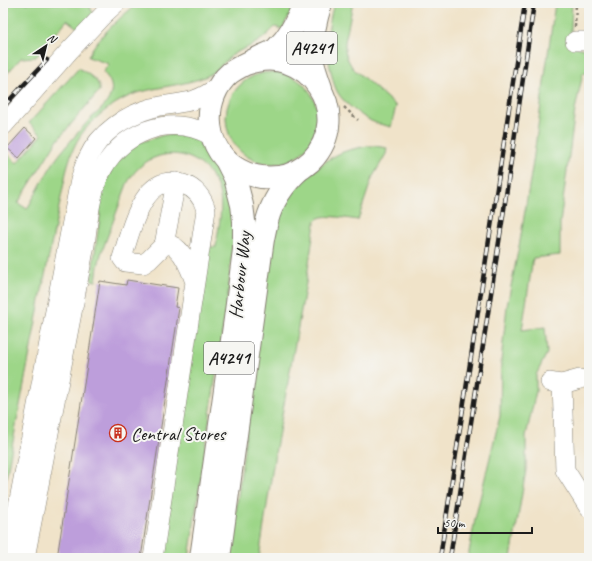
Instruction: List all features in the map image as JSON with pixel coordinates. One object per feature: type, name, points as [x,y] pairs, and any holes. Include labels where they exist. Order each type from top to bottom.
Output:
[{"type":"main road","name":"A4241","points":[[304,3],[295,24],[287,37],[275,50],[239,67],[230,74],[219,86],[210,109],[212,136],[217,147],[226,160],[233,166],[252,176],[269,178],[282,177],[298,170],[308,164],[315,156],[326,136],[328,114],[314,64],[312,50],[321,3]]},
{"type":"main road","name":"A4241","points":[[246,64],[272,59],[294,65],[311,76],[323,93]]},
{"type":"main road","name":"Harbour Way","points":[[201,558],[244,250],[244,221],[242,205],[235,178],[226,160]]},
{"type":"main road","name":"Harbour Way","points":[[219,558],[262,246],[267,220],[272,206],[283,187],[298,170]]},
{"type":"street","points":[[3,126],[70,50],[116,3]]},
{"type":"street","points":[[8,558],[78,190],[88,156],[97,142],[104,135],[121,122],[137,113],[152,108],[194,100],[206,95],[219,86]]},
{"type":"street","points":[[25,558],[83,252],[92,196],[98,176],[115,151],[143,131],[158,126],[176,125],[192,127],[212,136]]},
{"type":"street","points":[[153,558],[206,210],[204,203],[194,190],[176,182],[165,182],[156,187],[140,206],[122,258],[125,262],[143,264],[164,246],[171,245],[180,252],[187,263],[195,282]]},
{"type":"street","points":[[164,246],[176,182]]},
{"type":"street","points":[[564,382],[565,470],[589,508]]},
{"type":"path","points":[[576,3],[582,41]]},
{"type":"green space","points":[[3,3],[88,3],[94,15],[80,30],[67,20],[36,57],[21,58],[3,78]]},
{"type":"green space","points":[[138,3],[296,3],[282,29],[275,27],[256,43],[235,53],[215,71],[207,76],[176,85],[152,89],[126,98],[108,108],[91,122],[77,141],[67,168],[3,494],[3,151],[17,163],[42,135],[29,123],[79,68],[96,80],[99,91],[56,142],[18,203],[27,209],[49,170],[59,156],[73,138],[109,99],[112,89],[108,77],[103,72],[109,64],[88,57],[103,35]]},
{"type":"green space","points":[[334,3],[353,3],[345,42],[347,58],[356,71],[396,106],[391,127],[373,122],[362,116],[344,101],[336,89],[328,57],[328,30]]},
{"type":"green space","points":[[555,3],[572,3],[572,45],[586,50],[588,58],[588,73],[583,73],[575,110],[560,223],[560,255],[533,258],[522,330],[545,327],[547,353],[536,375],[536,391],[526,436],[526,470],[511,558],[468,558],[475,519],[500,416],[501,361],[507,306],[520,241],[533,162]]},
{"type":"green space","points":[[272,72],[290,75],[305,85],[315,100],[318,118],[315,136],[305,151],[290,161],[272,164],[254,161],[239,151],[229,136],[226,118],[229,100],[239,85],[254,75]]},
{"type":"green space","points":[[164,135],[183,135],[201,140],[207,145],[223,169],[235,221],[228,293],[189,558],[158,558],[208,250],[210,247],[216,247],[221,208],[217,186],[209,172],[198,162],[186,156],[173,154],[160,156],[147,162],[136,171],[127,184],[101,254],[96,281],[91,280],[100,217],[99,198],[113,166],[138,143]]},
{"type":"green space","points":[[367,146],[387,148],[386,154],[372,178],[358,220],[326,216],[317,219],[315,223],[306,283],[274,459],[259,558],[230,558],[269,257],[278,220],[283,207],[289,198],[314,170],[343,152]]},
{"type":"building","points":[[25,128],[36,138],[19,158],[7,148]]},
{"type":"building","name":"Central Stores","points":[[127,280],[178,288],[175,307],[179,308],[141,558],[57,558],[100,281],[126,285]]},
{"type":"railway","points":[[440,558],[525,3]]},
{"type":"railway","points":[[450,558],[503,216],[534,3]]},
{"type":"railway","points":[[3,107],[47,60]]},
{"type":"place","name":"Central Stores","points":[[118,433]]}]
